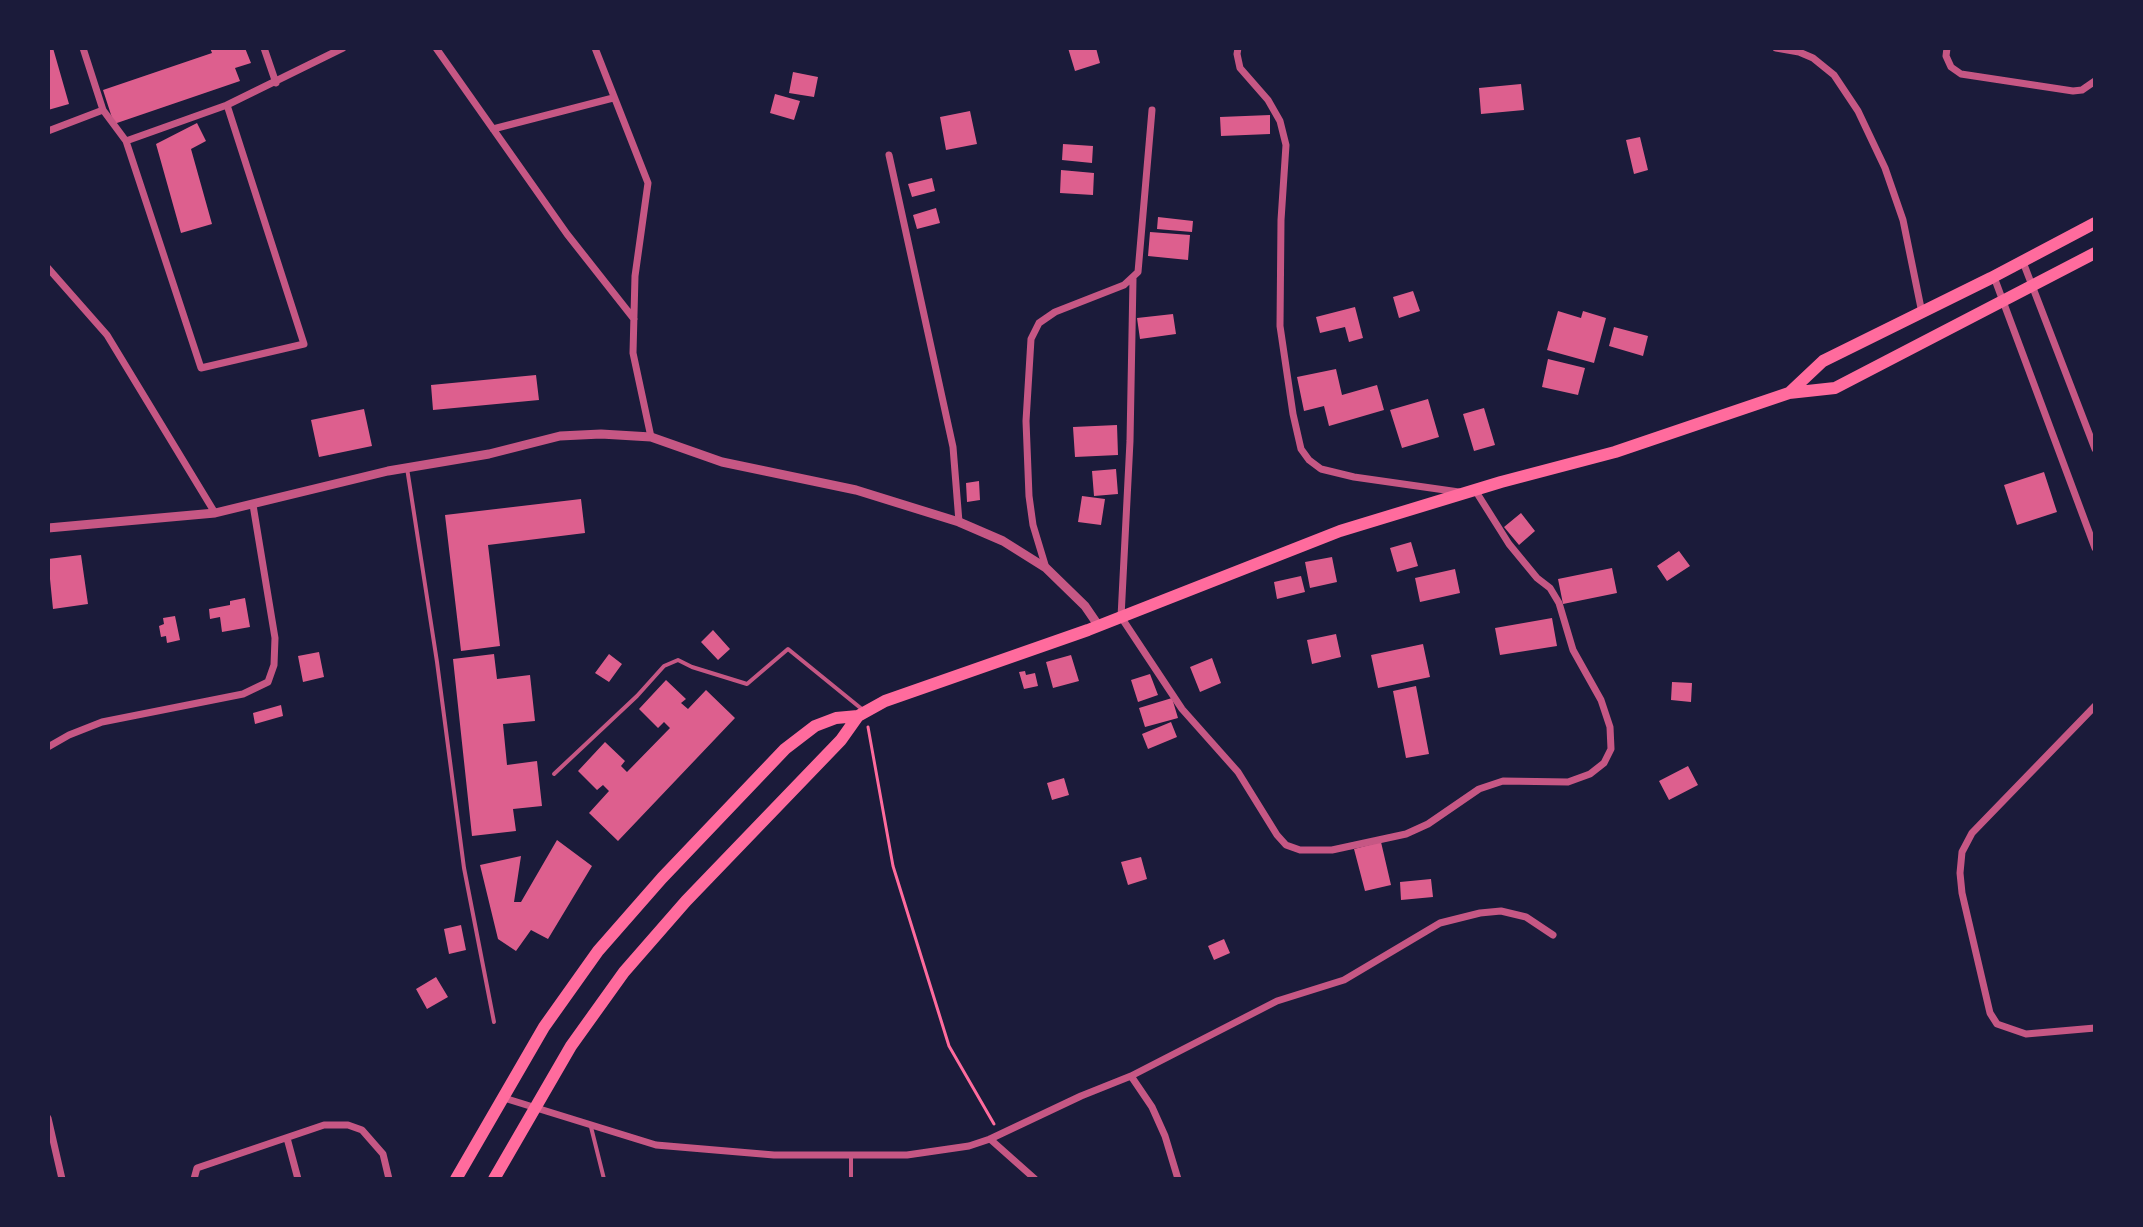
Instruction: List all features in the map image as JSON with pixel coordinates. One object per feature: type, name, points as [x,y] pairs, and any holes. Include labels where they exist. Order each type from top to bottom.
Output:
[{"type":"main road","points":[[1789,393],[1823,361],[1994,277],[2095,223]]},
{"type":"main road","points":[[456,1179],[544,1027],[598,951],[662,878],[785,749],[815,726],[836,718],[862,714],[885,701],[1121,617],[1340,531],[1470,491],[1615,452],[1789,393],[1835,388],[2095,253]]},
{"type":"main road","points":[[494,1179],[571,1046],[624,972],[686,901],[841,740],[862,714]]},
{"type":"street","points":[[83,48],[103,110],[126,141],[201,368],[304,344],[227,105]]},
{"type":"street","points":[[264,48],[276,83]]},
{"type":"street","points":[[126,141],[227,105],[343,48]]},
{"type":"street","points":[[436,48],[567,234],[634,319]]},
{"type":"street","points":[[595,48],[648,183],[635,276],[633,353],[651,437]]},
{"type":"street","points":[[1152,110],[1141,261],[1133,279],[1130,441],[1121,617],[1182,709],[1238,772],[1277,835],[1286,845],[1300,850],[1332,850],[1406,834],[1428,824],[1479,789],[1503,781],[1568,782],[1590,774],[1604,763],[1611,749],[1610,727],[1601,700],[1573,650],[1559,603],[1550,588],[1537,578],[1470,491],[1354,477],[1321,469],[1301,449],[1280,326],[1281,220],[1286,145],[1280,121],[1268,100],[1240,68],[1238,48]]},
{"type":"street","points":[[1776,48],[1813,58],[1834,75],[1858,111],[1885,168],[1903,220],[1922,313]]},
{"type":"street","points":[[1947,48],[1946,56],[1951,67],[1961,74],[2073,91],[2082,90],[2095,81]]},
{"type":"street","points":[[493,129],[613,98]]},
{"type":"street","points":[[48,131],[103,110]]},
{"type":"street","points":[[889,155],[953,447],[959,522]]},
{"type":"street","points":[[2023,262],[2095,449]]},
{"type":"street","points":[[48,268],[107,335],[215,513]]},
{"type":"street","points":[[1994,277],[2095,548]]},
{"type":"street","points":[[1046,568],[1033,525],[1029,496],[1026,421],[1031,339],[1039,323],[1055,312],[1133,279]]},
{"type":"street","points":[[48,528],[215,513],[560,436],[601,434],[651,437],[722,462],[856,490],[959,522],[1003,541],[1046,568],[1085,606],[1098,625]]},
{"type":"street","points":[[48,747],[102,722],[243,694],[268,682],[274,665],[275,638],[253,505]]},
{"type":"street","points":[[2095,706],[1972,833],[1962,852],[1960,873],[1990,1013],[1997,1024],[2026,1034],[2095,1028]]},
{"type":"street","points":[[504,1098],[656,1145],[774,1155],[907,1155],[969,1146],[1131,1076],[1277,1001],[1344,980],[1440,923],[1501,911],[1526,917],[1553,935]]},
{"type":"street","points":[[1131,1076],[1159,1121],[1178,1179]]},
{"type":"street","points":[[48,1118],[62,1179]]},
{"type":"street","points":[[194,1179],[197,1168],[324,1125],[348,1125],[362,1130],[383,1154],[389,1179]]},
{"type":"street","points":[[287,1138],[298,1179]]},
{"type":"street","points":[[990,1139],[1035,1179]]},
{"type":"lane","points":[[407,468],[437,662],[456,816],[494,1022]]},
{"type":"lane","points":[[554,774],[637,696],[664,666],[678,660],[747,684],[788,649],[862,714]]},
{"type":"lane","points":[[591,1125],[604,1179]]},
{"type":"lane","points":[[851,1155],[851,1179]]},
{"type":"path","points":[[862,714],[893,866],[949,1046],[1000,1134]]},
{"type":"building","points":[[48,48],[53,48],[69,104],[48,110]]},
{"type":"building","points":[[210,48],[245,48],[251,63],[235,68],[240,81],[114,124],[103,90],[212,53]]},
{"type":"building","points":[[1068,48],[1096,48],[1100,63],[1075,71]]},
{"type":"building","points":[[793,72],[818,77],[814,97],[789,93]]},
{"type":"building","points":[[1521,84],[1524,110],[1481,114],[1479,88]]},
{"type":"building","points":[[775,94],[800,101],[794,120],[770,113]]},
{"type":"building","points":[[970,111],[977,144],[946,150],[940,117]]},
{"type":"building","points":[[1270,115],[1270,134],[1221,136],[1220,117]]},
{"type":"building","points":[[197,123],[206,141],[191,149],[212,224],[181,233],[156,144]]},
{"type":"building","points":[[1640,137],[1648,170],[1634,174],[1626,140]]},
{"type":"building","points":[[1063,144],[1093,146],[1092,163],[1062,160]]},
{"type":"building","points":[[1061,170],[1094,173],[1093,195],[1060,193]]},
{"type":"building","points":[[932,178],[935,191],[912,197],[908,184]]},
{"type":"building","points":[[936,208],[940,223],[917,229],[913,215]]},
{"type":"building","points":[[1158,217],[1193,221],[1192,232],[1157,229]]},
{"type":"building","points":[[1150,232],[1190,235],[1188,260],[1148,256]]},
{"type":"building","points":[[1413,291],[1420,311],[1399,318],[1393,297]]},
{"type":"building","points":[[1355,307],[1363,338],[1349,342],[1345,327],[1320,333],[1316,317]]},
{"type":"building","points":[[1558,311],[1581,318],[1583,311],[1606,318],[1594,363],[1547,350]]},
{"type":"building","points":[[1173,314],[1176,334],[1140,339],[1137,318]]},
{"type":"building","points":[[1614,327],[1648,336],[1643,356],[1609,346]]},
{"type":"building","points":[[1548,359],[1585,368],[1578,395],[1542,387]]},
{"type":"building","points":[[1336,369],[1342,395],[1377,385],[1384,410],[1329,426],[1324,406],[1304,411],[1297,377]]},
{"type":"building","points":[[536,375],[539,400],[433,410],[431,385]]},
{"type":"building","points":[[1428,399],[1439,437],[1402,448],[1390,410]]},
{"type":"building","points":[[1484,408],[1495,445],[1474,451],[1463,414]]},
{"type":"building","points":[[364,409],[372,446],[319,457],[311,420]]},
{"type":"building","points":[[1117,425],[1118,455],[1075,457],[1073,427]]},
{"type":"building","points":[[1116,469],[1118,494],[1094,496],[1092,471]]},
{"type":"building","points":[[2044,472],[2057,512],[2017,525],[2004,485]]},
{"type":"building","points":[[979,481],[980,500],[967,502],[966,483]]},
{"type":"building","points":[[1082,496],[1105,499],[1101,525],[1078,522]]},
{"type":"building","points":[[581,499],[585,533],[488,545],[500,646],[461,651],[445,515]]},
{"type":"building","points":[[1521,513],[1535,531],[1519,545],[1504,527]]},
{"type":"building","points":[[1411,542],[1418,566],[1397,572],[1390,548]]},
{"type":"building","points":[[1679,551],[1690,566],[1667,581],[1657,566]]},
{"type":"building","points":[[81,555],[88,604],[53,609],[48,559]]},
{"type":"building","points":[[1332,557],[1337,582],[1310,588],[1305,562]]},
{"type":"building","points":[[1612,568],[1617,593],[1563,604],[1558,579]]},
{"type":"building","points":[[1455,569],[1460,593],[1420,602],[1415,578]]},
{"type":"building","points":[[1301,576],[1305,592],[1277,599],[1274,582]]},
{"type":"building","points":[[245,598],[250,627],[222,632],[220,617],[210,619],[209,609]]},
{"type":"building","points":[[175,616],[180,640],[167,643],[166,636],[161,637],[159,626],[164,624],[163,618]]},
{"type":"building","points":[[1552,618],[1557,646],[1500,655],[1495,628]]},
{"type":"building","points":[[713,630],[730,649],[718,660],[701,642]]},
{"type":"building","points":[[1336,634],[1341,657],[1312,664],[1307,640]]},
{"type":"building","points":[[1423,644],[1430,677],[1378,688],[1371,655]]},
{"type":"building","points":[[319,652],[324,677],[303,682],[298,656]]},
{"type":"building","points":[[494,654],[497,679],[530,675],[535,721],[503,724],[507,765],[537,761],[542,806],[513,809],[516,831],[472,836],[453,659]]},
{"type":"building","points":[[609,654],[622,664],[609,682],[595,673]]},
{"type":"building","points":[[1071,655],[1079,681],[1053,688],[1046,662]]},
{"type":"building","points":[[1212,658],[1221,683],[1200,692],[1190,667]]},
{"type":"building","points":[[1025,671],[1026,675],[1035,673],[1038,686],[1024,689],[1019,672]]},
{"type":"building","points":[[1150,674],[1158,695],[1138,702],[1131,680]]},
{"type":"building","points":[[666,680],[686,699],[681,703],[688,709],[706,690],[735,718],[618,841],[589,813],[609,791],[603,785],[597,790],[578,771],[605,742],[625,761],[621,766],[627,772],[670,728],[664,722],[658,728],[639,709]]},
{"type":"building","points":[[1672,682],[1692,683],[1691,702],[1671,700]]},
{"type":"building","points":[[1416,686],[1429,754],[1406,758],[1393,691]]},
{"type":"building","points":[[1172,698],[1178,718],[1145,727],[1139,708]]},
{"type":"building","points":[[281,705],[283,716],[255,724],[253,713]]},
{"type":"building","points":[[1171,722],[1177,737],[1148,749],[1142,734]]},
{"type":"building","points":[[1688,766],[1698,785],[1669,800],[1659,781]]},
{"type":"building","points":[[1064,778],[1069,795],[1052,800],[1047,783]]},
{"type":"building","points":[[557,840],[592,866],[548,939],[531,930],[516,951],[498,939],[480,865],[521,856],[514,902],[521,902]]},
{"type":"building","points":[[1381,842],[1391,885],[1365,891],[1354,849]]},
{"type":"building","points":[[1141,857],[1147,879],[1128,885],[1121,862]]},
{"type":"building","points":[[1431,879],[1433,897],[1401,900],[1400,882]]},
{"type":"building","points":[[461,925],[466,950],[449,954],[444,929]]},
{"type":"building","points":[[1224,939],[1230,953],[1214,960],[1208,946]]},
{"type":"building","points":[[436,977],[448,997],[427,1009],[416,989]]}]
